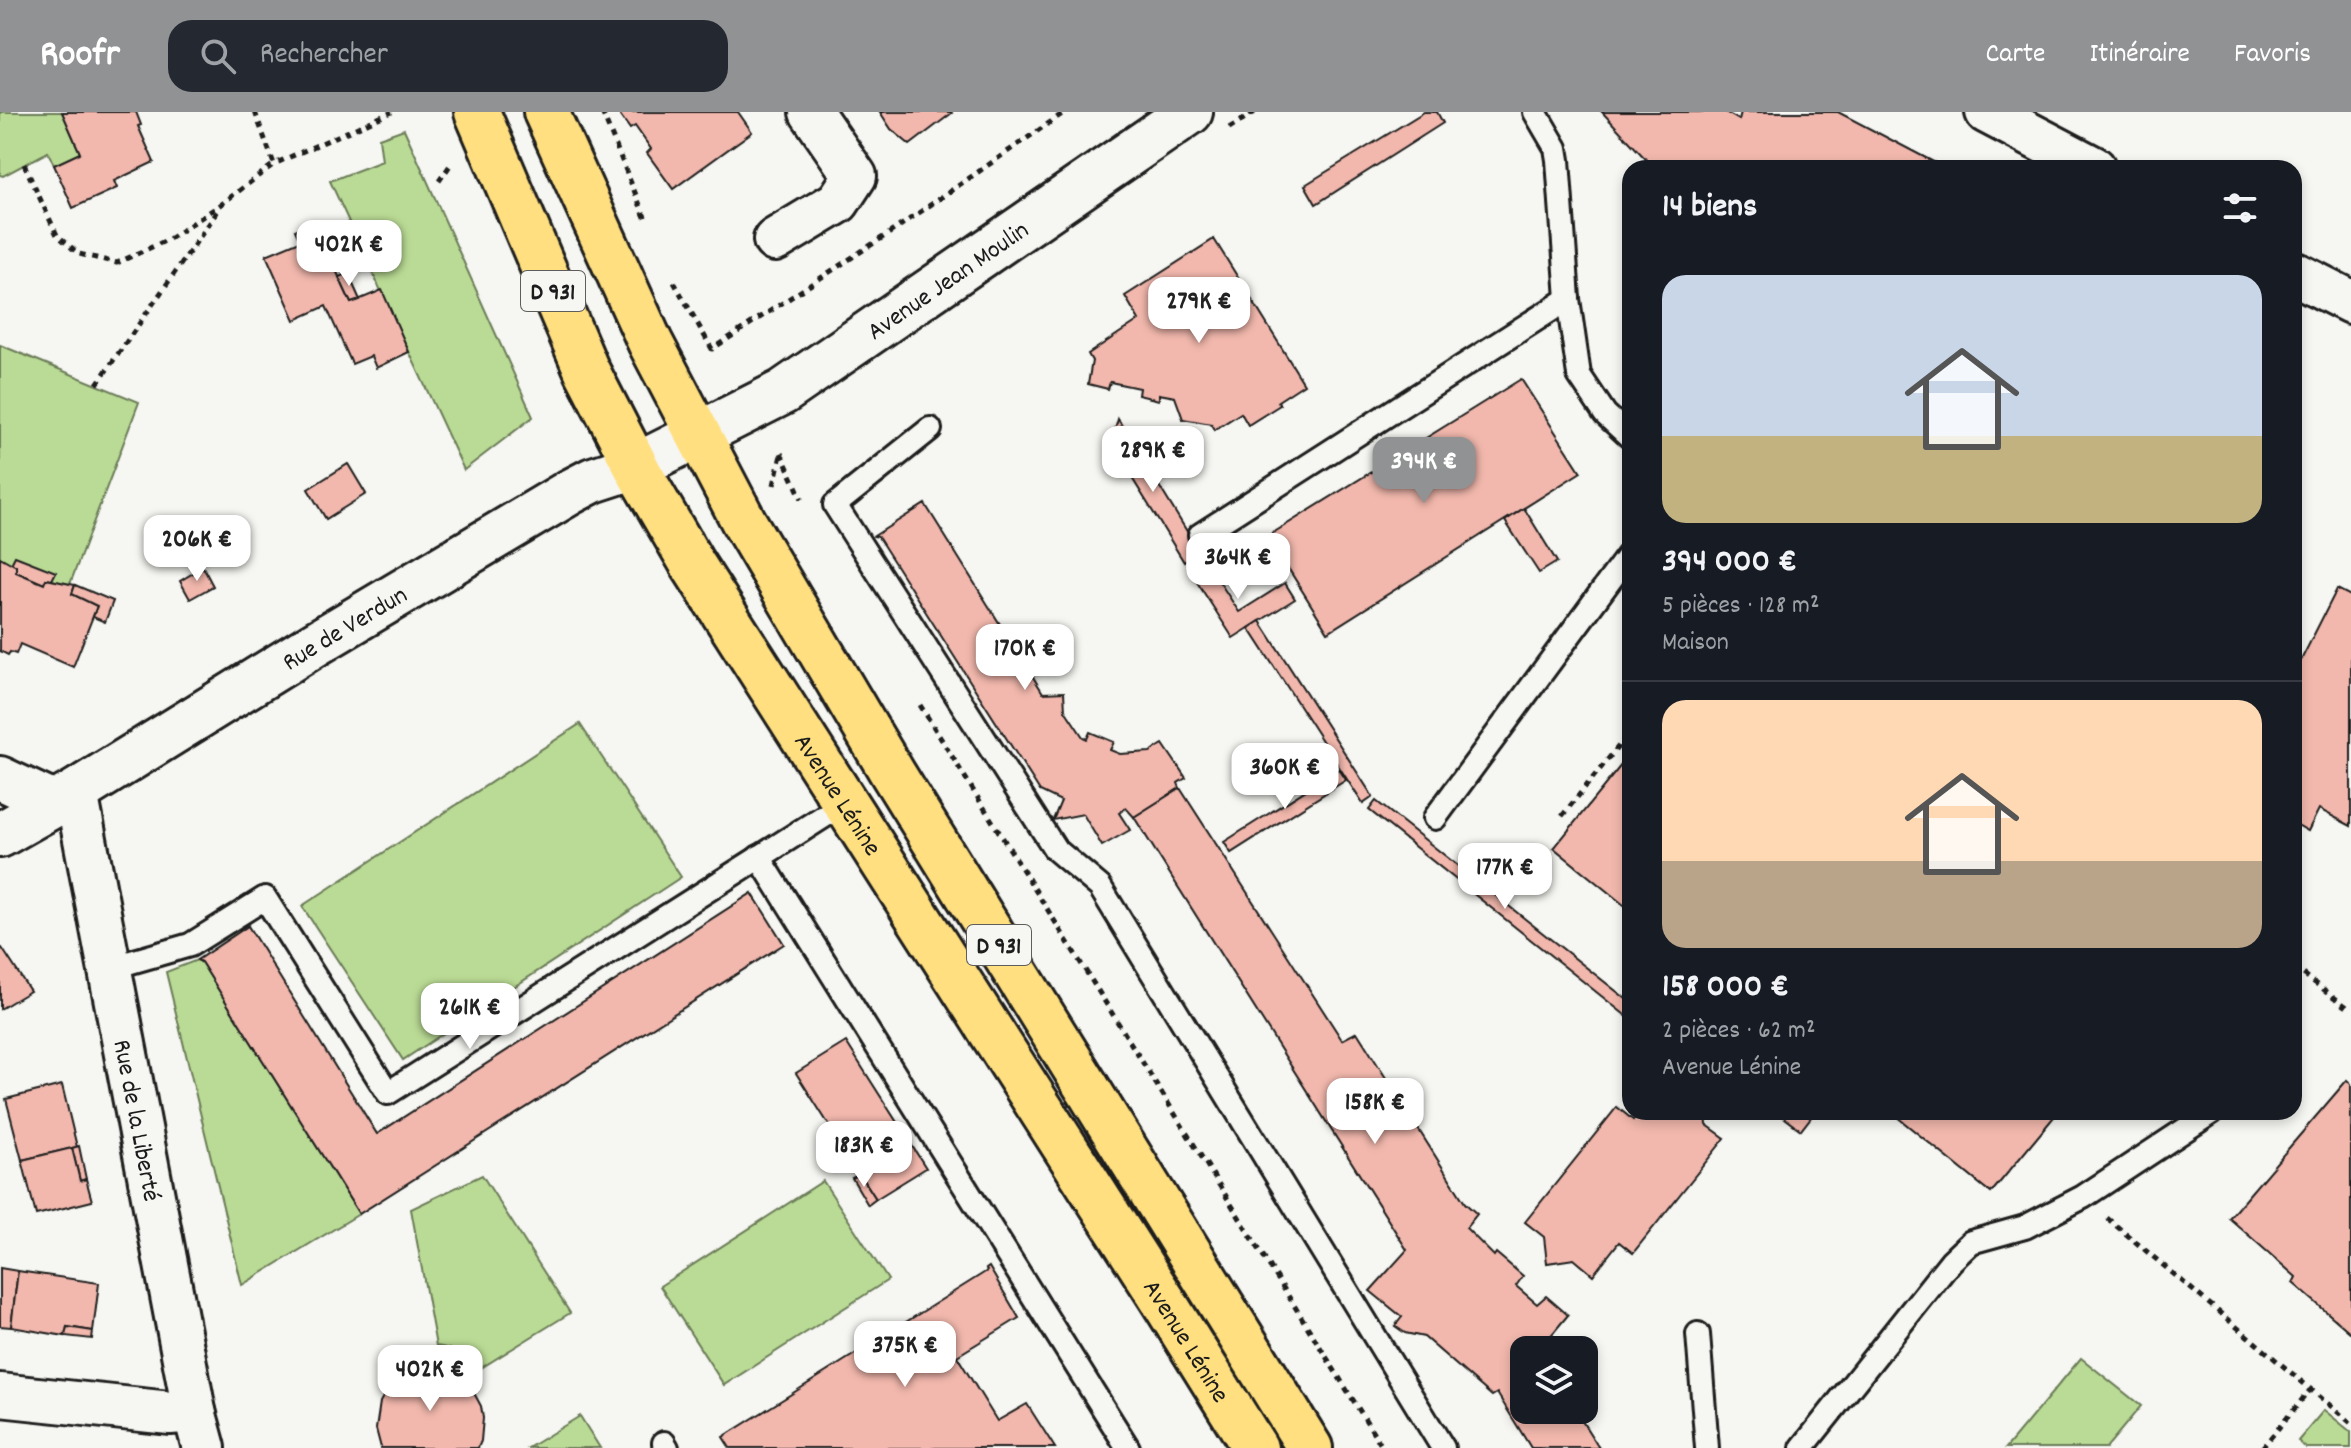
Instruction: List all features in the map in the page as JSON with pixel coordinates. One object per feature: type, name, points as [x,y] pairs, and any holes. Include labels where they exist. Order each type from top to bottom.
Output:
[{"type":"main road","name":"Avenue Lénine","points":[[477,112],[587,371],[636,466],[693,565],[1255,1448]]},
{"type":"main road","name":"Avenue Lénine","points":[[546,112],[650,342],[697,436],[767,562],[893,774],[1310,1448]]},
{"type":"street","points":[[775,240],[838,202],[855,176],[811,112]]},
{"type":"street","name":"Avenue Jean Moulin","points":[[697,436],[783,392],[1190,112]]},
{"type":"street","points":[[1987,112],[2079,160]]},
{"type":"street","points":[[2302,277],[2351,302]]},
{"type":"street","name":"Rue de Verdun","points":[[0,835],[570,492],[593,480],[636,466],[697,436]]},
{"type":"street","points":[[0,778],[65,798]]},
{"type":"street","name":"Rue de la Liberté","points":[[65,798],[110,968],[199,1430]]},
{"type":"street","points":[[0,1395],[170,1413],[199,1430]]},
{"type":"lane","points":[[1535,112],[1556,148],[1568,299],[1579,375],[1605,414],[1622,430]]},
{"type":"lane","points":[[1200,535],[1568,299]]},
{"type":"lane","points":[[930,429],[835,505],[1055,849],[1100,887],[1443,1448]]},
{"type":"lane","points":[[1435,818],[1622,564]]},
{"type":"lane","points":[[110,968],[190,945],[265,898],[388,1093],[845,803]]},
{"type":"lane","points":[[759,857],[1128,1448]]},
{"type":"lane","points":[[1802,1448],[1951,1261],[1971,1242],[2025,1227],[2083,1197],[2200,1120]]},
{"type":"lane","points":[[1698,1334],[1707,1448]]},
{"type":"path","points":[[255,112],[274,164]]},
{"type":"path","points":[[24,164],[57,235],[79,254],[117,263],[169,239],[274,164],[392,112]]},
{"type":"path","points":[[602,112],[653,235]]},
{"type":"path","points":[[672,277],[712,349],[894,230],[1065,112]]},
{"type":"path","points":[[439,181],[453,161]]},
{"type":"path","points":[[97,384],[223,203]]},
{"type":"path","points":[[781,453],[807,511]]},
{"type":"path","points":[[916,699],[1383,1448]]},
{"type":"path","points":[[1562,816],[1622,742]]},
{"type":"path","points":[[2302,973],[2351,1010]]},
{"type":"path","points":[[2083,1197],[2351,1423]]},
{"type":"path","points":[[2262,1448],[2310,1390]]},
{"type":"green space","points":[[0,112],[62,112],[80,153],[54,165],[48,152],[0,175]]},
{"type":"green space","points":[[404,129],[533,417],[464,470],[330,181],[382,161],[379,138]]},
{"type":"green space","points":[[0,345],[139,402],[70,584],[46,579],[44,584],[0,557]]},
{"type":"green space","points":[[580,724],[681,877],[403,1060],[302,906]]},
{"type":"green space","points":[[197,960],[359,1214],[242,1285],[166,972]]},
{"type":"green space","points":[[482,1175],[570,1313],[481,1368],[460,1354],[436,1346],[411,1209]]},
{"type":"green space","points":[[823,1181],[888,1280],[724,1385],[660,1286]]},
{"type":"green space","points":[[2081,1358],[2141,1406],[2106,1448],[2006,1448]]},
{"type":"green space","points":[[2324,1410],[2351,1432],[2351,1448],[2306,1448],[2298,1441]]},
{"type":"green space","points":[[580,1416],[600,1448],[528,1448]]},
{"type":"building","points":[[62,112],[136,112],[141,125],[138,126],[154,162],[114,181],[117,188],[73,208],[54,165],[80,153]]},
{"type":"building","points":[[618,112],[738,112],[752,132],[673,189],[647,153],[651,149],[635,126],[630,129]]},
{"type":"building","points":[[880,112],[952,113],[910,145],[891,129]]},
{"type":"building","points":[[1424,112],[1437,112],[1443,123],[1316,204],[1305,185]]},
{"type":"building","points":[[1602,112],[1725,112],[1739,120],[1741,112],[1838,112],[1930,160],[1647,160]]},
{"type":"building","points":[[314,222],[351,303],[382,290],[409,352],[376,368],[371,356],[352,364],[326,306],[295,320],[266,255],[300,241],[295,230]]},
{"type":"building","points":[[1214,239],[1304,384],[1278,401],[1280,405],[1248,425],[1241,413],[1214,430],[1211,424],[1183,419],[1175,397],[1159,394],[1159,400],[1138,395],[1139,388],[1110,382],[1108,389],[1088,384],[1092,361],[1088,354],[1139,320],[1125,296]]},
{"type":"building","points":[[348,273],[360,300],[351,303],[339,277]]},
{"type":"building","points":[[1521,379],[1581,472],[1328,632],[1268,536]]},
{"type":"building","points":[[1118,419],[1199,551],[1184,562],[1111,444]]},
{"type":"building","points":[[348,464],[366,494],[326,519],[308,489]]},
{"type":"building","points":[[925,504],[1043,693],[1064,692],[1065,710],[1083,737],[1087,739],[1090,732],[1114,742],[1110,750],[1120,754],[1150,752],[1163,744],[1186,778],[1178,783],[1180,788],[1134,817],[1126,808],[1119,813],[1130,830],[1102,846],[1083,814],[1053,820],[1061,801],[1040,791],[878,537],[874,536]]},
{"type":"building","points":[[1524,508],[1557,562],[1539,573],[1505,521]]},
{"type":"building","points":[[15,556],[56,572],[52,580],[46,579],[44,584],[16,572],[16,566],[11,564]]},
{"type":"building","points":[[0,557],[16,566],[16,572],[44,584],[46,579],[75,585],[72,594],[97,606],[73,667],[20,644],[16,654],[10,652],[8,655],[0,651]]},
{"type":"building","points":[[1204,558],[1239,612],[1285,583],[1295,599],[1233,638],[1188,568]]},
{"type":"building","points":[[203,567],[213,586],[190,599],[180,581]]},
{"type":"building","points":[[75,585],[113,601],[105,622],[93,617],[97,606],[72,594]]},
{"type":"building","points":[[2337,589],[2351,596],[2351,826],[2319,809],[2308,831],[2302,828],[2302,658]]},
{"type":"building","points":[[1260,621],[1373,797],[1363,804],[1249,628]]},
{"type":"building","points":[[1622,764],[1622,903],[1554,848]]},
{"type":"building","points":[[1339,769],[1346,780],[1231,853],[1224,842]]},
{"type":"building","points":[[1180,788],[1342,1040],[1357,1032],[1465,1203],[1477,1214],[1466,1228],[1494,1256],[1496,1253],[1523,1276],[1516,1286],[1537,1304],[1546,1296],[1568,1315],[1551,1336],[1510,1336],[1510,1414],[1497,1393],[1492,1396],[1424,1337],[1405,1333],[1395,1326],[1402,1317],[1370,1291],[1407,1250],[1134,817]]},
{"type":"building","points":[[1376,801],[1622,996],[1622,1013],[1369,810]]},
{"type":"building","points":[[752,893],[784,944],[359,1214],[197,960],[248,926],[377,1134]]},
{"type":"building","points":[[0,949],[30,991],[0,1009]]},
{"type":"building","points":[[846,1042],[926,1168],[876,1199],[796,1073]]},
{"type":"building","points":[[2347,1080],[2351,1084],[2351,1333],[2293,1283],[2296,1277],[2229,1218]]},
{"type":"building","points":[[62,1085],[77,1147],[22,1160],[6,1099]]},
{"type":"building","points":[[1617,1107],[1622,1111],[1622,1120],[1707,1120],[1707,1125],[1725,1138],[1633,1253],[1619,1242],[1593,1275],[1574,1259],[1547,1263],[1544,1237],[1525,1222]]},
{"type":"building","points":[[1788,1120],[1809,1120],[1801,1130]]},
{"type":"building","points":[[1901,1120],[2051,1120],[1991,1193]]},
{"type":"building","points":[[79,1146],[86,1179],[80,1181],[72,1148]]},
{"type":"building","points":[[72,1148],[80,1181],[86,1179],[92,1201],[36,1215],[22,1160]]},
{"type":"building","points":[[860,1174],[876,1199],[868,1205],[852,1178]]},
{"type":"building","points":[[989,1267],[1019,1318],[957,1356],[997,1421],[1027,1404],[1055,1448],[730,1448],[723,1437]]},
{"type":"building","points":[[0,1268],[18,1271],[11,1327],[0,1326]]},
{"type":"building","points":[[18,1271],[99,1283],[93,1331],[67,1327],[65,1336],[11,1327]]},
{"type":"building","points":[[67,1327],[93,1331],[92,1339],[65,1336]]},
{"type":"building","points":[[425,1370],[447,1373],[467,1384],[474,1393],[483,1418],[478,1448],[381,1448],[376,1429],[380,1402],[397,1381]]},
{"type":"building","points":[[1516,1424],[1584,1424],[1599,1448],[1531,1448]]}]
